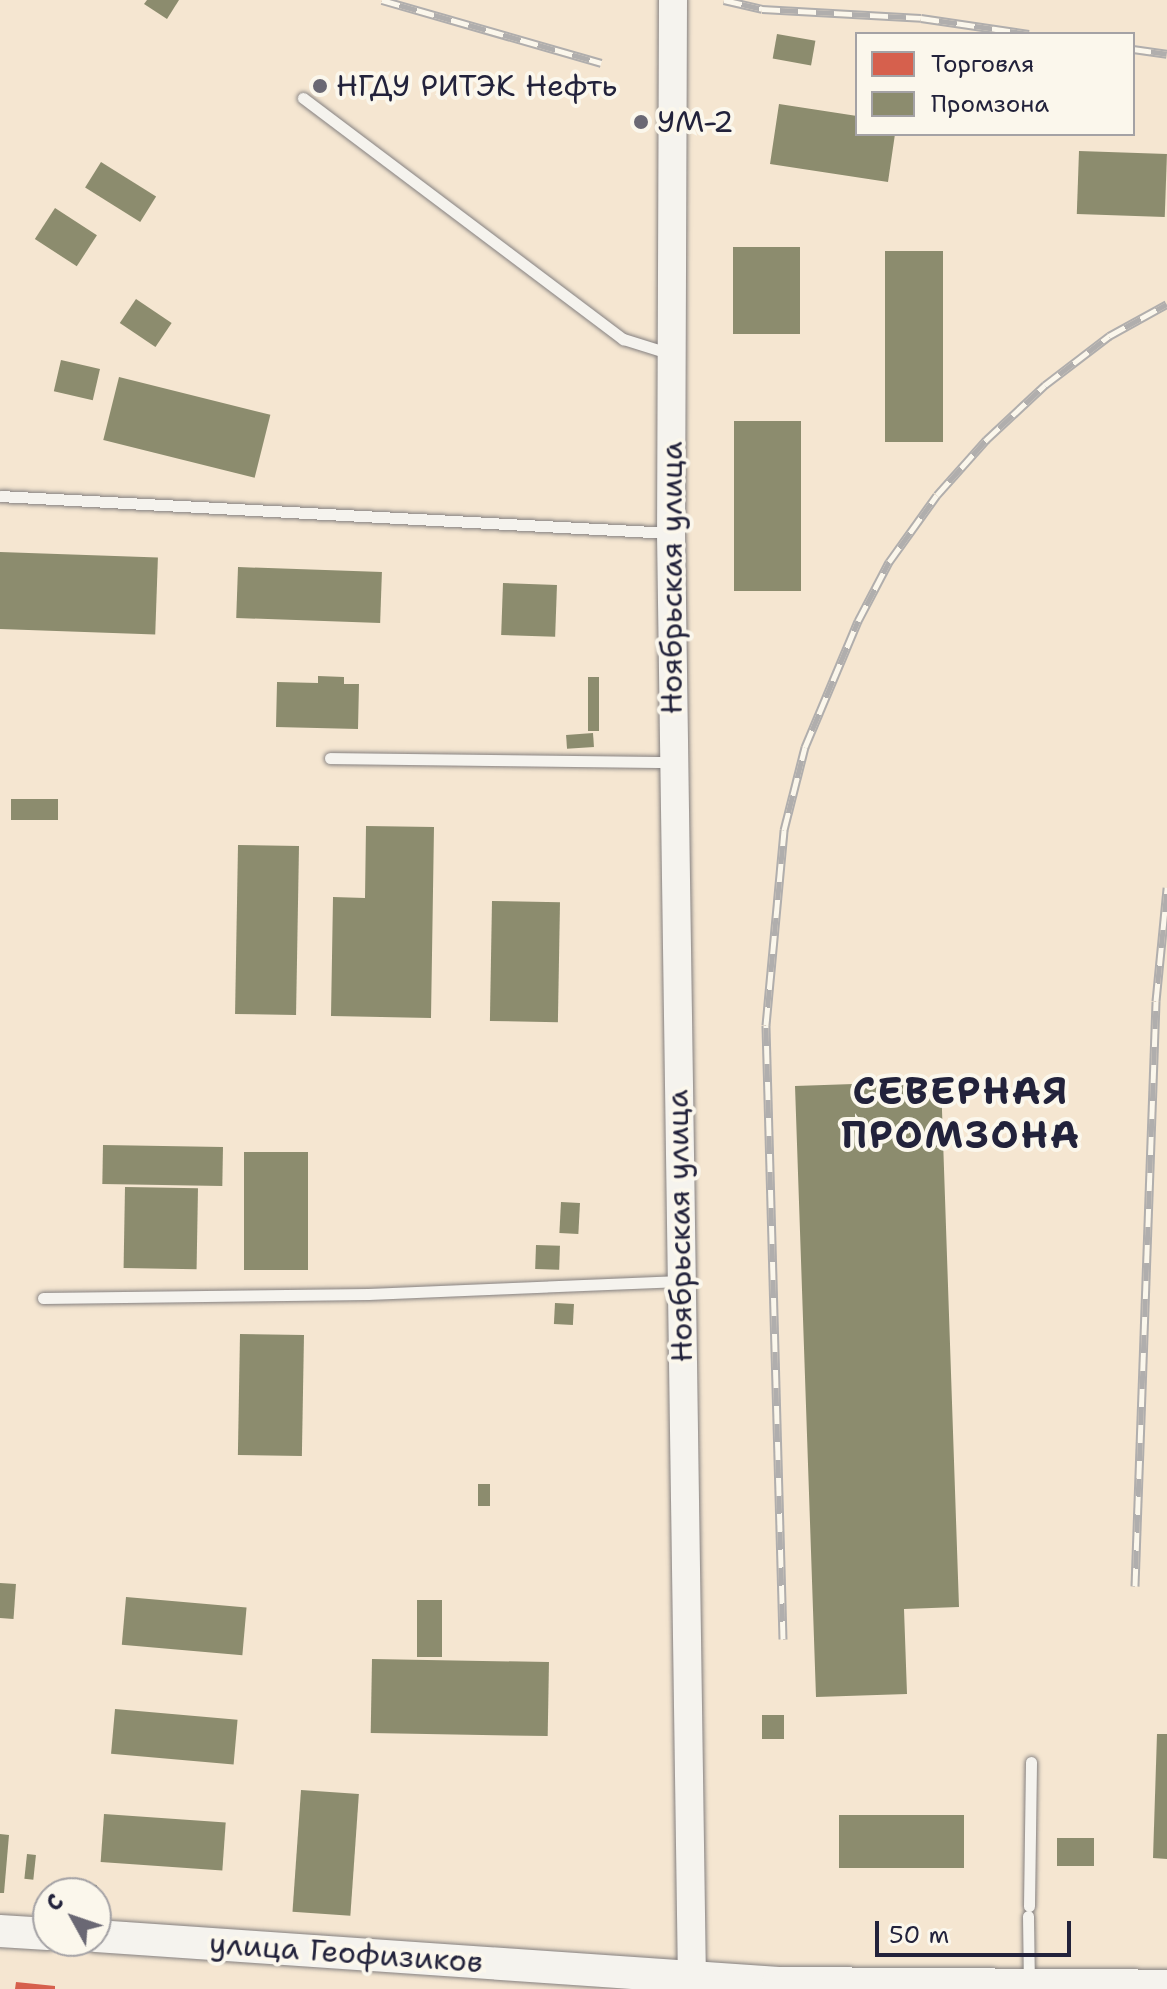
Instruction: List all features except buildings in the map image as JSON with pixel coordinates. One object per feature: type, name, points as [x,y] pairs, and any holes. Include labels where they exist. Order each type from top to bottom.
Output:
[{"type":"main road","points":[[0,1931],[32,1933]]},
{"type":"main road","name":"улица Геофизиков","points":[[112,1937],[692,1977]]},
{"type":"main road","points":[[692,1977],[778,1986],[1167,1986]]},
{"type":"street","name":"Ноябрьская улица","points":[[673,0],[671,533],[692,1977]]},
{"type":"lane","points":[[303,98],[623,339],[671,354]]},
{"type":"lane","points":[[0,496],[671,533]]},
{"type":"lane","points":[[330,758],[674,762]]},
{"type":"lane","points":[[43,1298],[368,1294],[681,1281]]},
{"type":"lane","points":[[1016,1985],[1028,1911],[1031,1762]]},
{"type":"shaded area","name":"СЕВЕРНАЯ ПРОМЗОНА","points":[[0,0],[1167,0],[1167,1989],[0,1989]]},
{"type":"railway","points":[[382,0],[601,63]]},
{"type":"railway","points":[[724,0],[762,9],[921,18],[1016,32]]},
{"type":"railway","points":[[1135,49],[1167,54]]},
{"type":"railway","points":[[783,1639],[766,1025],[784,830],[805,747],[858,621],[889,562],[937,495],[986,440],[1045,385],[1109,336],[1167,304]]},
{"type":"railway","points":[[1135,1586],[1156,1001],[1167,888]]},
{"type":"place","name":"НГДУ РИТЭК Нефть","points":[[320,86]]},
{"type":"place","name":"УМ-2","points":[[641,122]]},
{"type":"district","name":"СЕВЕРНАЯ ПРОМЗОНА","points":[[961,1113]]}]
